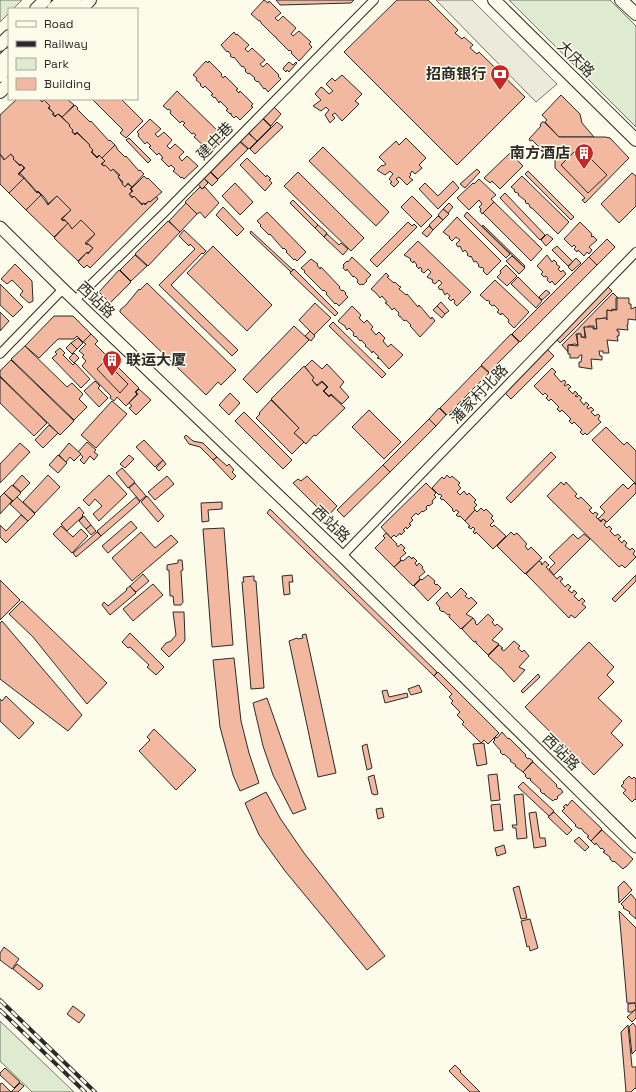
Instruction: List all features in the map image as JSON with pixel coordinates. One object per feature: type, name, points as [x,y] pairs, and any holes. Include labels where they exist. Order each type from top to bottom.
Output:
[{"type":"main road","points":[[37,8],[45,0]]},
{"type":"main road","points":[[54,8],[62,0]]},
{"type":"main road","points":[[67,8],[75,0]]},
{"type":"main road","points":[[82,8],[90,0]]},
{"type":"main road","name":"大庆路","points":[[494,0],[636,140]]},
{"type":"main road","points":[[621,0],[636,14]]},
{"type":"main road","points":[[0,45],[8,37]]},
{"type":"main road","points":[[0,63],[8,55]]},
{"type":"main road","points":[[0,76],[8,68]]},
{"type":"main road","points":[[0,92],[8,84]]},
{"type":"street","name":"建中巷","points":[[75,300],[374,0]]},
{"type":"street","name":"西站路","points":[[0,227],[342,556],[636,847]]},
{"type":"street","name":"潘家村北路","points":[[342,556],[636,252]]},
{"type":"street","points":[[0,354],[63,289]]},
{"type":"green space","points":[[0,0],[22,0],[14,8],[8,8],[8,14],[0,22]]},
{"type":"green space","points":[[509,0],[610,0],[636,26],[636,127]]},
{"type":"green space","points":[[0,1021],[74,1092],[32,1092],[0,1061]]},
{"type":"shaded area","points":[[436,0],[472,0],[557,84],[536,102]]},
{"type":"building","points":[[264,0],[268,3],[269,1],[281,13],[275,18],[278,21],[283,16],[296,28],[291,34],[293,36],[299,31],[311,42],[309,44],[312,47],[299,61],[290,50],[289,51],[259,20],[251,14]]},
{"type":"building","points":[[276,0],[354,0],[351,3],[280,5]]},
{"type":"building","points":[[397,0],[428,0],[458,30],[455,33],[462,39],[464,37],[473,45],[470,48],[477,54],[479,52],[525,97],[457,165],[344,52]]},
{"type":"building","points":[[234,32],[249,45],[245,49],[248,52],[252,48],[265,60],[260,64],[263,67],[267,63],[279,75],[278,76],[281,79],[268,92],[258,81],[257,82],[254,79],[255,78],[245,71],[246,70],[243,66],[242,67],[234,57],[233,58],[230,56],[231,55],[228,51],[227,52],[221,45]]},
{"type":"building","points":[[206,61],[208,63],[209,61],[222,74],[221,75],[223,78],[225,76],[238,89],[236,90],[239,93],[240,91],[253,104],[251,106],[253,107],[240,120],[236,116],[234,118],[231,113],[230,114],[226,110],[228,109],[211,95],[213,94],[205,86],[203,88],[196,80],[197,78],[193,75]]},
{"type":"building","points":[[289,62],[293,65],[296,62],[297,63],[289,72],[287,70],[286,72],[283,69]]},
{"type":"building","points":[[342,75],[362,94],[355,101],[359,104],[342,121],[335,113],[332,115],[335,118],[330,123],[325,115],[329,110],[326,107],[321,111],[313,106],[321,100],[315,94],[321,87],[329,94],[333,91],[326,84],[332,78],[335,81]]},
{"type":"building","points":[[177,91],[225,138],[210,152],[206,148],[207,146],[205,144],[204,146],[194,137],[196,135],[193,133],[192,134],[183,125],[185,123],[182,121],[180,123],[170,113],[171,111],[169,109],[168,110],[163,106]]},
{"type":"building","points":[[561,95],[580,114],[582,123],[594,137],[559,137],[545,122],[547,120],[542,115]]},
{"type":"building","points":[[16,100],[40,100],[42,102],[44,100],[50,106],[48,108],[54,113],[52,114],[55,117],[58,114],[70,125],[69,126],[73,130],[72,132],[75,135],[77,133],[90,145],[89,146],[93,150],[91,152],[97,158],[100,155],[105,161],[101,164],[104,166],[105,165],[111,171],[113,169],[125,187],[128,184],[132,187],[130,189],[132,191],[129,194],[132,198],[134,196],[142,205],[144,203],[145,205],[149,201],[150,202],[156,196],[158,199],[90,268],[87,265],[84,268],[78,262],[93,248],[86,244],[95,234],[81,220],[72,229],[64,219],[63,221],[62,219],[71,210],[57,196],[47,204],[48,203],[45,198],[38,191],[37,192],[21,174],[19,174],[25,168],[13,159],[14,158],[11,154],[5,160],[0,154],[0,115]]},
{"type":"building","points":[[44,100],[68,100],[74,105],[62,117],[59,114],[54,116],[54,113],[49,108],[50,106]]},
{"type":"building","points":[[93,100],[122,100],[143,121],[126,138],[120,133],[123,130]]},
{"type":"building","points":[[75,105],[78,108],[77,109],[90,122],[91,121],[109,141],[110,140],[115,145],[102,158],[99,155],[97,157],[92,152],[93,150],[89,146],[90,145],[77,132],[75,134],[72,132],[73,130],[69,126],[70,125],[62,117]]},
{"type":"building","points":[[273,106],[281,114],[271,126],[262,117]]},
{"type":"building","points":[[262,118],[271,127],[257,141],[248,132]]},
{"type":"building","points":[[150,119],[161,129],[155,134],[158,137],[164,132],[172,140],[167,146],[170,149],[175,144],[184,152],[179,157],[182,161],[187,156],[198,166],[184,179],[173,171],[175,169],[171,165],[169,167],[161,159],[163,158],[159,153],[157,155],[149,147],[151,146],[147,142],[145,144],[138,136],[139,134],[137,132]]},
{"type":"building","points":[[277,122],[283,127],[255,154],[250,149]]},
{"type":"building","points":[[544,122],[559,137],[610,138],[629,158],[585,203],[582,200],[585,198],[555,168],[555,159],[549,157],[532,140],[530,141],[529,139],[541,126],[540,125]]},
{"type":"building","points":[[248,133],[257,141],[249,149],[240,141]]},
{"type":"building","points":[[129,138],[151,160],[148,163],[126,140]]},
{"type":"building","points":[[406,138],[426,158],[419,165],[422,168],[415,174],[412,171],[410,174],[411,175],[409,177],[413,180],[407,185],[399,177],[396,179],[399,182],[394,187],[390,183],[392,182],[389,179],[393,174],[390,171],[385,175],[377,170],[382,165],[383,166],[386,164],[379,157],[396,141],[399,145]]},
{"type":"building","points":[[240,142],[248,149],[218,179],[210,171]]},
{"type":"building","points":[[115,145],[117,149],[125,157],[126,156],[139,171],[140,170],[144,174],[132,187],[128,183],[125,187],[122,184],[123,182],[118,177],[120,175],[113,169],[111,171],[102,164],[105,161],[102,158]]},
{"type":"building","points":[[323,147],[389,212],[376,226],[309,161]]},
{"type":"building","name":"南方酒店","points":[[579,147],[607,175],[588,193],[561,165]]},
{"type":"building","points":[[510,153],[523,166],[500,189],[492,181],[490,183],[484,178]]},
{"type":"building","points":[[0,154],[4,160],[11,154],[14,158],[13,159],[24,168],[18,174],[24,178],[9,193],[0,184]]},
{"type":"building","points":[[247,158],[266,177],[267,175],[271,179],[269,180],[272,183],[265,191],[240,165]]},
{"type":"building","points":[[477,169],[480,172],[465,188],[460,184]]},
{"type":"building","points":[[528,171],[574,217],[571,220],[525,174]]},
{"type":"building","points":[[210,172],[218,180],[212,186],[204,178]]},
{"type":"building","points":[[298,172],[364,238],[351,251],[284,186]]},
{"type":"building","points":[[632,173],[636,176],[636,206],[619,223],[601,204]]},
{"type":"building","points":[[144,176],[162,192],[150,202],[149,201],[142,204],[134,196],[133,197],[129,194],[133,191],[131,189]]},
{"type":"building","points":[[522,176],[569,222],[558,234],[511,187]]},
{"type":"building","points":[[24,178],[37,193],[38,192],[41,195],[26,210],[9,193]]},
{"type":"building","points":[[204,178],[208,183],[202,189],[198,184]]},
{"type":"building","points":[[479,179],[496,195],[491,199],[494,202],[482,214],[479,207],[482,204],[479,200],[469,210],[457,198]]},
{"type":"building","points":[[453,181],[459,188],[438,209],[419,189],[425,183],[438,196]]},
{"type":"building","points":[[235,183],[253,202],[240,215],[222,196]]},
{"type":"building","points":[[200,187],[202,189],[205,187],[219,203],[205,218],[200,212],[197,214],[185,202]]},
{"type":"building","points":[[505,193],[545,235],[540,240],[500,198]]},
{"type":"building","points":[[41,195],[48,205],[57,196],[71,210],[61,219],[68,223],[54,237],[26,210]]},
{"type":"building","points":[[412,196],[432,216],[421,227],[401,207]]},
{"type":"building","points":[[293,200],[318,225],[315,228],[290,203]]},
{"type":"building","points":[[494,202],[542,249],[531,261],[483,213]]},
{"type":"building","points":[[186,203],[197,214],[180,232],[169,221]]},
{"type":"building","points":[[449,203],[453,207],[448,213],[443,209]]},
{"type":"building","points":[[223,207],[244,229],[237,236],[216,215]]},
{"type":"building","points":[[443,209],[449,214],[443,220],[438,215]]},
{"type":"building","points":[[267,212],[306,252],[297,261],[295,259],[294,260],[270,234],[269,235],[260,226],[261,225],[257,221]]},
{"type":"building","points":[[467,212],[510,254],[506,258],[464,216]]},
{"type":"building","points":[[438,216],[443,220],[433,230],[429,225]]},
{"type":"building","points":[[457,217],[501,261],[487,275],[483,271],[484,269],[482,267],[481,268],[478,266],[479,265],[476,261],[474,262],[471,256],[470,257],[467,255],[468,254],[465,250],[463,252],[460,246],[458,247],[456,244],[460,240],[456,237],[452,241],[449,238],[450,237],[443,232]]},
{"type":"building","points":[[81,220],[95,234],[85,243],[93,248],[78,261],[54,238],[68,223],[72,229]]},
{"type":"building","points":[[168,221],[180,232],[148,266],[135,254]]},
{"type":"building","points":[[408,222],[412,226],[414,224],[417,227],[377,267],[370,260]]},
{"type":"building","points":[[580,222],[592,234],[591,236],[597,240],[589,247],[592,250],[589,254],[587,252],[584,256],[578,250],[577,252],[574,249],[576,247],[574,245],[572,247],[564,239]]},
{"type":"building","points":[[318,225],[327,233],[324,237],[315,228]]},
{"type":"building","points":[[483,225],[525,266],[524,267],[482,226]]},
{"type":"building","points":[[429,226],[433,230],[427,237],[422,233]]},
{"type":"building","points":[[184,230],[206,251],[203,254],[202,253],[171,285],[238,350],[232,356],[159,285],[195,249],[190,244],[189,246],[179,236]]},
{"type":"building","points":[[251,231],[293,270],[291,272],[250,233]]},
{"type":"building","points":[[327,234],[339,245],[341,243],[348,249],[343,255],[324,237]]},
{"type":"building","points":[[547,234],[553,239],[546,246],[541,240]]},
{"type":"building","points":[[607,239],[615,247],[597,265],[589,257]]},
{"type":"building","points":[[418,241],[471,292],[457,306],[453,299],[451,301],[448,298],[450,296],[447,293],[445,295],[442,289],[440,290],[438,287],[442,283],[439,280],[435,284],[432,282],[433,280],[427,277],[431,272],[428,269],[424,273],[421,271],[422,269],[420,267],[419,269],[416,266],[417,265],[414,261],[413,263],[410,260],[411,259],[404,255]]},
{"type":"building","points":[[213,246],[272,305],[247,331],[187,273]]},
{"type":"building","points":[[557,246],[573,262],[568,266],[552,250]]},
{"type":"building","points":[[135,255],[147,266],[131,281],[120,270]]},
{"type":"building","points":[[547,255],[552,262],[554,260],[557,263],[556,264],[560,267],[558,269],[561,272],[563,270],[566,274],[555,285],[552,281],[550,283],[547,280],[548,278],[546,276],[544,277],[541,274],[543,272],[537,266]]},
{"type":"building","points":[[512,256],[525,268],[519,274],[506,261]]},
{"type":"building","points":[[352,257],[371,275],[363,285],[360,285],[357,282],[358,280],[354,276],[353,277],[347,269],[346,271],[343,268],[343,265]]},
{"type":"building","points":[[589,257],[597,265],[520,342],[512,334]]},
{"type":"building","points":[[576,258],[581,263],[572,271],[568,267]]},
{"type":"building","points":[[311,259],[318,264],[317,265],[320,269],[321,267],[342,291],[343,290],[346,293],[345,294],[348,297],[339,306],[336,303],[335,304],[326,294],[327,293],[324,290],[323,291],[301,268]]},
{"type":"building","points":[[15,264],[32,281],[33,301],[29,303],[20,295],[23,291],[12,280],[7,284],[1,279]]},
{"type":"building","points":[[506,265],[517,276],[507,286],[497,277]]},
{"type":"building","points":[[294,269],[338,313],[335,316],[290,273]]},
{"type":"building","points":[[119,270],[131,282],[110,303],[99,292]]},
{"type":"building","points":[[386,273],[389,276],[387,277],[401,287],[399,289],[406,295],[407,294],[418,307],[419,305],[431,319],[432,317],[435,321],[420,337],[406,320],[404,321],[398,315],[399,313],[394,308],[392,310],[385,303],[387,302],[382,296],[380,298],[371,289]]},
{"type":"building","points":[[518,277],[542,301],[536,308],[511,284]]},
{"type":"building","points":[[495,280],[529,312],[514,328],[502,313],[501,315],[497,312],[499,310],[494,305],[492,306],[488,300],[487,301],[480,295]]},
{"type":"building","points":[[147,283],[236,370],[221,385],[218,382],[206,395],[120,312],[120,310],[139,289],[140,290]]},
{"type":"building","points":[[0,284],[23,307],[13,317],[0,305]]},
{"type":"building","points":[[607,286],[612,291],[560,343],[553,336]]},
{"type":"building","points":[[546,290],[550,293],[542,300],[539,297]]},
{"type":"building","points":[[613,293],[618,298],[616,298],[616,310],[607,310],[607,320],[606,318],[596,319],[597,329],[594,329],[594,326],[588,326],[588,328],[584,327],[585,337],[581,337],[581,334],[576,334],[578,345],[568,345],[568,352],[562,345]]},
{"type":"building","points":[[617,298],[629,298],[631,309],[636,307],[636,320],[628,319],[628,330],[617,329],[617,331],[619,331],[619,336],[617,336],[618,341],[607,340],[609,353],[599,351],[600,356],[602,356],[602,360],[591,359],[592,369],[579,367],[579,362],[581,362],[582,355],[578,358],[570,358],[570,354],[568,354],[568,345],[578,346],[577,334],[581,334],[581,337],[586,338],[584,327],[593,327],[593,329],[597,329],[596,319],[606,318],[607,320],[607,310],[617,310]]},
{"type":"building","points":[[441,302],[449,311],[445,314],[437,306]]},
{"type":"building","points":[[315,303],[331,318],[314,335],[299,320]]},
{"type":"building","points":[[352,306],[361,315],[359,318],[364,323],[367,320],[373,327],[371,329],[376,335],[379,332],[385,338],[383,341],[388,347],[391,344],[403,355],[389,369],[380,359],[377,358],[379,357],[373,351],[372,353],[361,340],[360,341],[353,335],[354,333],[349,328],[347,330],[344,325],[338,321]]},
{"type":"building","points":[[437,306],[445,314],[442,318],[433,310]]},
{"type":"building","points":[[0,312],[9,321],[0,331]]},
{"type":"building","points":[[54,316],[73,316],[91,334],[83,342],[77,336],[74,339],[58,339],[39,358],[25,346]]},
{"type":"building","points":[[333,322],[386,374],[382,378],[329,326]]},
{"type":"building","points":[[294,326],[309,340],[257,393],[243,379]]},
{"type":"building","points":[[310,331],[315,336],[311,341],[305,336]]},
{"type":"building","points":[[91,334],[98,341],[95,344],[139,388],[135,392],[137,394],[126,406],[117,397],[114,401],[110,398],[111,396],[82,366],[86,361],[82,357],[84,355],[79,351],[86,344],[83,342]]},
{"type":"building","points":[[511,334],[519,342],[489,372],[481,365]]},
{"type":"building","points":[[78,338],[83,343],[77,349],[71,343]]},
{"type":"building","points":[[71,343],[77,349],[72,354],[66,348]]},
{"type":"building","points":[[25,346],[67,387],[72,383],[83,394],[79,399],[87,407],[74,420],[11,359]]},
{"type":"building","points":[[544,346],[554,356],[511,399],[501,389]]},
{"type":"building","points":[[60,348],[65,353],[63,355],[73,365],[75,363],[90,379],[81,388],[52,358],[57,354],[55,352]]},
{"type":"building","points":[[74,353],[79,358],[74,363],[69,358]]},
{"type":"building","points":[[11,360],[74,421],[60,435],[0,376],[0,371]]},
{"type":"building","points":[[312,360],[322,369],[327,364],[344,382],[340,387],[349,397],[342,404],[331,394],[329,396],[324,391],[328,387],[322,381],[317,385],[312,380],[314,378],[305,367]]},
{"type":"building","name":"联运大厦","points":[[105,361],[128,384],[120,393],[97,369]]},
{"type":"building","points":[[304,366],[314,378],[312,380],[317,386],[322,382],[327,387],[323,391],[329,397],[331,395],[345,408],[306,444],[294,433],[299,428],[271,399]]},
{"type":"building","points":[[481,366],[489,373],[447,415],[440,408]]},
{"type":"building","points":[[552,368],[556,372],[554,374],[561,382],[564,380],[566,382],[564,385],[565,386],[568,384],[571,387],[568,389],[573,394],[575,391],[578,394],[575,396],[577,397],[579,395],[582,398],[580,400],[584,405],[586,402],[589,405],[587,407],[588,409],[591,407],[594,410],[591,412],[595,416],[598,414],[600,416],[598,419],[601,422],[587,435],[585,433],[583,435],[580,432],[582,430],[574,422],[572,424],[569,421],[571,419],[562,410],[560,412],[557,409],[559,407],[551,399],[549,401],[546,398],[548,396],[545,393],[543,395],[534,386]]},
{"type":"building","points":[[0,377],[47,423],[34,436],[0,403]]},
{"type":"building","points":[[95,381],[100,386],[98,388],[108,398],[99,407],[84,391]]},
{"type":"building","points":[[139,389],[151,400],[136,415],[129,408],[132,406],[129,403],[138,394],[136,392]]},
{"type":"building","points":[[230,393],[240,403],[229,415],[219,405]]},
{"type":"building","points":[[271,400],[299,428],[294,433],[304,442],[292,454],[256,418]]},
{"type":"building","points":[[112,401],[127,414],[96,448],[81,435]]},
{"type":"building","points":[[439,408],[446,415],[436,426],[429,419]]},
{"type":"building","points":[[369,410],[401,442],[384,459],[352,427]]},
{"type":"building","points":[[244,412],[292,460],[283,469],[235,421]]},
{"type":"building","points":[[429,419],[436,426],[390,472],[383,465]]},
{"type":"building","points":[[49,425],[58,433],[43,448],[35,440]]},
{"type":"building","points":[[606,427],[624,445],[627,442],[636,451],[636,484],[592,440]]},
{"type":"building","points":[[186,435],[193,441],[203,443],[217,457],[213,460],[200,447],[189,444],[184,437]]},
{"type":"building","points":[[144,440],[163,460],[155,467],[136,447]]},
{"type":"building","points":[[87,442],[96,450],[94,452],[98,455],[94,460],[90,456],[84,464],[80,460],[83,457],[78,452]]},
{"type":"building","points":[[20,443],[30,452],[0,483],[0,464]]},
{"type":"building","points":[[69,443],[81,454],[74,461],[70,457],[66,462],[59,455]]},
{"type":"building","points":[[551,452],[556,457],[511,503],[506,498]]},
{"type":"building","points":[[58,455],[67,463],[58,473],[49,465]]},
{"type":"building","points":[[129,455],[134,459],[125,468],[120,464]]},
{"type":"building","points":[[217,457],[227,466],[229,464],[234,470],[232,472],[236,476],[232,480],[213,460]]},
{"type":"building","points":[[163,460],[166,464],[159,471],[156,468]]},
{"type":"building","points":[[383,465],[390,472],[344,517],[337,510]]},
{"type":"building","points":[[122,468],[135,482],[128,488],[116,473]]},
{"type":"building","points":[[22,475],[30,483],[21,492],[13,485]]},
{"type":"building","points":[[48,475],[60,487],[35,513],[23,502]]},
{"type":"building","points":[[109,475],[127,494],[99,521],[93,514],[102,506],[95,499],[89,506],[83,500]]},
{"type":"building","points":[[447,475],[450,478],[452,476],[460,483],[458,485],[461,488],[457,492],[460,495],[464,491],[467,495],[469,493],[476,500],[474,502],[477,505],[474,508],[475,510],[465,521],[460,516],[459,517],[456,515],[459,512],[456,510],[454,512],[443,499],[442,500],[440,498],[442,496],[432,488],[442,477],[444,479]]},
{"type":"building","points":[[167,476],[174,484],[155,500],[148,492]]},
{"type":"building","points":[[307,476],[337,506],[327,517],[293,483],[298,479],[301,481]]},
{"type":"building","points":[[561,482],[564,485],[566,482],[577,494],[575,496],[578,499],[581,497],[592,508],[589,510],[593,514],[595,512],[598,514],[596,517],[601,522],[603,519],[606,522],[604,525],[607,528],[609,526],[612,529],[610,531],[615,536],[618,534],[621,537],[618,539],[622,543],[624,540],[627,543],[625,546],[630,550],[632,548],[635,551],[633,554],[636,557],[625,568],[622,565],[619,567],[547,496]]},
{"type":"building","points":[[135,483],[146,496],[140,501],[129,488]]},
{"type":"building","points":[[426,483],[436,493],[434,495],[436,497],[432,501],[433,503],[429,506],[428,505],[426,507],[427,509],[423,512],[422,511],[418,515],[416,513],[411,518],[413,520],[409,524],[411,525],[407,529],[406,527],[403,530],[405,531],[401,535],[400,533],[396,537],[394,535],[391,538],[381,527]]},
{"type":"building","points":[[634,483],[636,485],[636,493],[607,522],[603,519],[601,521],[598,519],[605,512],[600,507],[623,484],[628,489]]},
{"type":"building","points":[[12,485],[21,493],[13,501],[4,493]]},
{"type":"building","points":[[4,493],[12,501],[0,514],[0,497]]},
{"type":"building","points":[[147,496],[164,516],[158,522],[141,502]]},
{"type":"building","points":[[17,497],[35,514],[28,521],[10,504]]},
{"type":"building","points":[[136,497],[140,502],[101,536],[97,531]]},
{"type":"building","points":[[222,502],[222,509],[208,510],[209,521],[202,522],[201,503]]},
{"type":"building","points":[[79,507],[84,513],[82,515],[83,516],[67,531],[61,524]]},
{"type":"building","points":[[481,508],[484,511],[486,509],[493,516],[491,518],[494,521],[490,525],[492,527],[494,525],[506,536],[493,549],[476,532],[475,534],[473,532],[475,529],[473,527],[471,529],[468,527],[470,526],[465,521],[475,510],[477,512]]},
{"type":"building","points":[[270,509],[437,672],[434,676],[267,513]]},
{"type":"building","points":[[21,515],[28,521],[6,543],[0,537],[0,525],[6,531]]},
{"type":"building","points":[[84,516],[91,525],[86,529],[79,521]]},
{"type":"building","points":[[131,521],[137,528],[108,553],[102,546]]},
{"type":"building","points":[[91,525],[96,531],[91,535],[86,529]]},
{"type":"building","points":[[61,526],[73,537],[81,529],[88,536],[72,553],[53,534]]},
{"type":"building","points":[[224,528],[233,645],[212,647],[203,529]]},
{"type":"building","points":[[97,532],[101,536],[76,557],[73,553]]},
{"type":"building","points":[[141,532],[155,548],[171,535],[178,542],[132,581],[112,558]]},
{"type":"building","points":[[511,532],[514,535],[517,533],[527,544],[525,546],[528,550],[531,547],[542,558],[525,574],[497,546]]},
{"type":"building","points":[[386,533],[398,547],[401,544],[405,548],[403,550],[406,553],[400,558],[401,560],[394,567],[375,548],[385,538],[383,536]]},
{"type":"building","points":[[573,534],[578,539],[584,534],[590,539],[554,575],[549,569],[555,563],[549,557]]},
{"type":"building","points":[[409,556],[412,559],[413,557],[417,561],[415,563],[417,566],[419,563],[423,567],[422,568],[425,572],[419,577],[420,579],[413,586],[394,567]]},
{"type":"building","points":[[178,560],[182,560],[183,570],[181,571],[183,602],[181,605],[174,605],[173,596],[170,596],[169,570],[167,570],[167,565],[178,563]]},
{"type":"building","points":[[539,561],[542,565],[545,561],[549,565],[546,567],[557,579],[560,576],[563,579],[560,581],[565,587],[568,584],[571,587],[568,590],[572,593],[574,590],[577,593],[574,596],[579,601],[582,598],[585,601],[582,604],[586,607],[575,618],[571,615],[569,618],[526,574]]},
{"type":"building","points":[[143,574],[149,581],[136,592],[130,586]]},
{"type":"building","points":[[292,575],[293,582],[289,582],[290,594],[284,595],[282,576]]},
{"type":"building","points":[[428,575],[435,581],[434,583],[436,585],[437,584],[441,588],[428,601],[414,586]]},
{"type":"building","points":[[636,575],[636,581],[615,602],[612,599]]},
{"type":"building","points":[[254,576],[254,581],[256,581],[264,688],[251,689],[242,582],[244,582],[243,577]]},
{"type":"building","points":[[0,580],[20,600],[0,620]]},
{"type":"building","points":[[153,584],[163,595],[133,621],[123,609]]},
{"type":"building","points":[[130,586],[136,593],[110,615],[102,605],[104,602],[108,606]]},
{"type":"building","points":[[461,588],[467,594],[465,596],[469,599],[471,597],[477,603],[466,614],[473,618],[461,629],[449,617],[449,614],[448,615],[443,611],[442,612],[439,609],[440,608],[436,603],[447,592],[451,598]]},
{"type":"building","points":[[22,601],[107,683],[87,704],[33,637],[9,614]]},
{"type":"building","points":[[173,612],[184,612],[185,639],[184,642],[169,657],[161,649],[176,635]]},
{"type":"building","points":[[488,614],[494,620],[492,622],[495,626],[497,624],[503,629],[492,640],[499,644],[488,655],[476,643],[476,641],[474,642],[462,629],[473,618],[477,625]]},
{"type":"building","points":[[2,621],[82,715],[68,731],[0,679],[0,623]]},
{"type":"building","points":[[130,633],[164,667],[156,675],[147,667],[149,665],[130,647],[128,648],[122,642]]},
{"type":"building","points":[[306,634],[336,773],[318,777],[289,641],[297,638],[303,638],[302,635]]},
{"type":"building","points":[[514,641],[520,646],[518,648],[522,652],[524,650],[529,656],[519,667],[525,670],[514,682],[502,668],[488,656],[499,645],[504,651]]},
{"type":"building","points":[[589,642],[614,667],[607,675],[614,682],[598,698],[622,721],[611,733],[623,745],[594,775],[525,707]]},
{"type":"building","points":[[234,658],[241,721],[249,753],[259,783],[240,791],[233,775],[220,727],[213,660]]},
{"type":"building","points":[[438,672],[499,733],[488,744],[484,740],[481,743],[462,724],[464,722],[457,715],[460,712],[451,703],[453,701],[449,697],[452,694],[434,676]]},
{"type":"building","points":[[538,674],[540,677],[523,693],[521,691]]},
{"type":"building","points":[[419,685],[422,692],[411,695],[408,689]]},
{"type":"building","points":[[387,690],[389,697],[407,693],[408,697],[385,703],[382,691]]},
{"type":"building","points":[[6,696],[34,723],[19,739],[0,721],[0,699],[2,701]]},
{"type":"building","points":[[267,698],[306,809],[293,814],[273,775],[263,746],[253,703]]},
{"type":"building","points":[[154,729],[196,770],[176,790],[139,751],[150,740],[147,737]]},
{"type":"building","points":[[502,732],[526,755],[525,756],[528,759],[529,758],[533,761],[523,772],[500,752],[501,751],[493,742],[495,740],[494,739],[496,737],[497,738]]},
{"type":"building","points":[[484,743],[487,764],[477,766],[473,744]]},
{"type":"building","points":[[367,744],[372,768],[367,770],[362,746]]},
{"type":"building","points":[[533,762],[563,792],[557,797],[558,798],[556,800],[555,799],[553,801],[544,793],[543,794],[540,791],[541,790],[530,780],[531,779],[528,779],[525,776],[526,775],[523,772]]},
{"type":"building","points":[[497,774],[500,800],[491,801],[488,775]]},
{"type":"building","points":[[374,775],[378,794],[374,795],[372,794],[368,777]]},
{"type":"building","points":[[629,776],[632,779],[634,777],[636,779],[636,800],[635,799],[632,802],[623,793],[626,790],[621,786]]},
{"type":"building","points":[[523,782],[554,811],[549,816],[518,787]]},
{"type":"building","points":[[266,792],[280,818],[304,853],[385,956],[367,970],[285,871],[259,835],[245,803]]},
{"type":"building","points":[[523,794],[527,838],[517,839],[516,828],[513,828],[512,825],[517,825],[514,795]]},
{"type":"building","points":[[572,800],[602,829],[591,841],[587,837],[589,836],[581,828],[580,829],[575,826],[576,825],[562,811],[565,808],[563,807],[566,804],[567,806]]},
{"type":"building","points":[[500,804],[503,830],[494,831],[491,805]]},
{"type":"building","points":[[382,808],[384,817],[378,819],[376,809]]},
{"type":"building","points":[[536,812],[540,838],[545,838],[546,846],[534,848],[529,813]]},
{"type":"building","points":[[554,812],[572,830],[567,835],[548,817]]},
{"type":"building","points":[[602,830],[633,859],[623,869],[603,852],[605,851],[602,848],[601,849],[596,843],[595,845],[591,841]]},
{"type":"building","points":[[579,837],[589,847],[585,851],[574,841]]},
{"type":"building","points":[[504,845],[506,853],[497,856],[495,848]]},
{"type":"building","points":[[624,881],[632,890],[619,903],[618,887]]},
{"type":"building","points":[[519,886],[527,918],[521,919],[513,888]]},
{"type":"building","points":[[631,894],[636,900],[636,919],[629,913],[630,912],[623,908],[624,907],[621,904]]},
{"type":"building","points":[[619,911],[636,928],[636,1003],[627,1003]]},
{"type":"building","points":[[530,919],[538,948],[530,951],[529,946],[527,947],[521,921]]},
{"type":"building","points":[[4,947],[19,959],[12,969],[0,960],[0,953]]},
{"type":"building","points":[[17,964],[42,984],[43,986],[39,990],[13,969]]},
{"type":"building","points":[[635,1003],[636,1009],[632,1012],[628,1012],[628,1004]]},
{"type":"building","points":[[73,1006],[85,1015],[79,1023],[67,1014]]},
{"type":"building","points":[[636,1009],[636,1018],[632,1022],[627,1017]]},
{"type":"building","points":[[633,1023],[636,1027],[636,1050],[632,1054],[629,1027]]},
{"type":"building","points":[[628,1025],[632,1067],[636,1067],[636,1089],[635,1088],[631,1092],[626,1092],[621,1032]]},
{"type":"building","points":[[455,1065],[480,1092],[470,1092],[449,1071]]},
{"type":"building","points":[[5,1068],[20,1082],[14,1088],[0,1075]]},
{"type":"building","points":[[2,1083],[11,1092],[0,1092],[0,1084]]},
{"type":"building","points":[[20,1083],[24,1086],[18,1092],[11,1092]]},
{"type":"railway","points":[[0,1000],[95,1092]]},
{"type":"railway","points":[[0,1010],[85,1092]]},
{"type":"place","name":"招商银行","points":[[500,91]]},
{"type":"place","name":"南方酒店","points":[[584,170]]},
{"type":"place","name":"联运大厦","points":[[112,377]]}]
